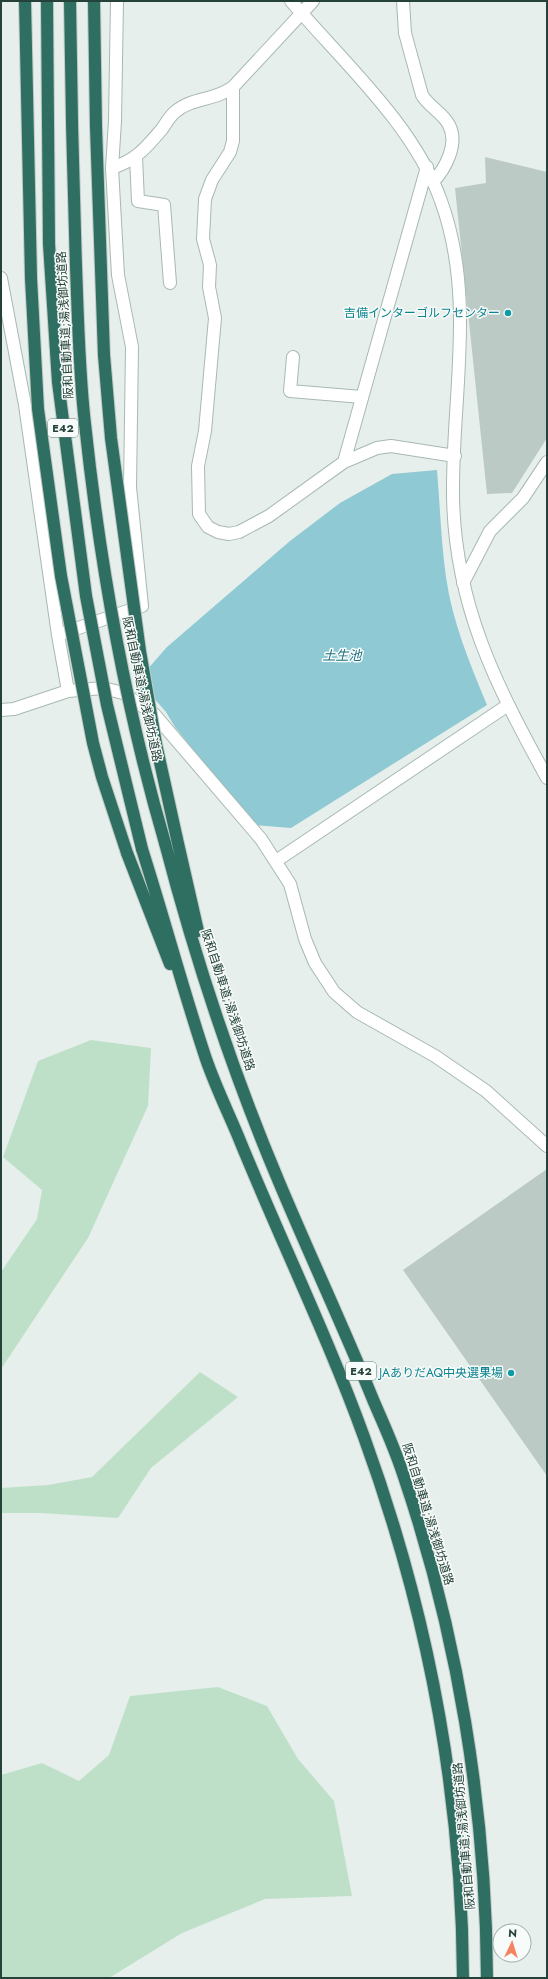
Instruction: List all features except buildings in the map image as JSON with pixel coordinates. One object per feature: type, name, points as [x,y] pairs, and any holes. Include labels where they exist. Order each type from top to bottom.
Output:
[{"type":"highway","points":[[25,1],[31,278],[38,409],[61,576],[93,743],[102,777],[127,853],[207,1060]]},
{"type":"highway","name":"阪和自動車道;湯浅御坊道路","points":[[48,1],[49,244],[57,374],[62,422],[86,596],[119,757],[142,848],[207,1060],[365,1438],[404,1562],[422,1633],[445,1749],[459,1864],[463,1920],[463,1978]]},
{"type":"highway","name":"阪和自動車道;湯浅御坊道路","points":[[70,1],[74,219],[79,353],[84,423],[104,571],[135,732],[165,843],[218,1016],[277,1178],[364,1378],[402,1471],[436,1585],[465,1724],[475,1788],[485,1917],[487,1978]]},
{"type":"highway","points":[[94,1],[96,127],[104,355],[111,438],[140,651],[156,744],[218,1016]]},
{"type":"street","points":[[58,635],[142,606],[130,488],[132,347],[118,275],[112,168],[115,121],[117,1]]},
{"type":"street","points":[[291,1],[392,116],[427,167],[434,182],[452,237],[461,297],[461,350],[453,493],[457,556],[476,631],[492,672],[547,778]]},
{"type":"street","points":[[112,168],[126,163],[144,151],[174,112],[188,103],[213,98],[224,94],[234,87],[313,1]]},
{"type":"street","points":[[403,1],[405,33],[417,82],[427,104],[450,126],[452,138],[447,164],[434,182]]},
{"type":"street","points":[[234,87],[233,141],[230,152],[212,180],[205,200],[203,239],[210,265],[208,287],[214,318],[205,431],[198,466],[199,514],[208,527],[218,532],[229,534],[239,532],[269,516],[344,462],[377,448],[391,446],[455,456]]},
{"type":"street","points":[[136,157],[138,201],[164,205],[170,283]]},
{"type":"street","points":[[344,462],[427,167]]},
{"type":"street","points":[[1,278],[25,405],[58,635],[68,691]]},
{"type":"street","points":[[293,357],[290,391],[362,397]]},
{"type":"street","points":[[463,583],[490,531],[523,498],[547,462]]},
{"type":"street","points":[[1,710],[14,709],[68,691],[103,688],[124,693],[154,714],[261,839],[276,861],[290,884],[305,939],[310,951],[334,992],[357,1012],[434,1056],[486,1091],[547,1146]]},
{"type":"street","points":[[276,861],[508,705]]},
{"type":"green space","points":[[91,1040],[151,1048],[148,1106],[88,1238],[1,1369],[1,1272],[37,1219],[42,1190],[3,1157],[38,1061]]},
{"type":"green space","points":[[200,1372],[238,1397],[151,1468],[118,1518],[41,1513],[1,1513],[1,1488],[48,1485],[92,1477]]},
{"type":"green space","points":[[218,1687],[267,1706],[298,1759],[334,1801],[352,1896],[265,1899],[182,1933],[109,1978],[1,1978],[1,1775],[42,1763],[79,1781],[109,1755],[130,1696]]},
{"type":"water","name":"土生池","points":[[437,470],[443,550],[449,593],[462,642],[487,705],[291,828],[254,825],[175,727],[166,712],[138,680],[167,647],[290,541],[340,503],[392,474]]},
{"type":"place","name":"吉備インターゴルフセンター","points":[[508,313]]},
{"type":"place","name":"JAありだAQ中央選果場","points":[[511,1373]]}]
